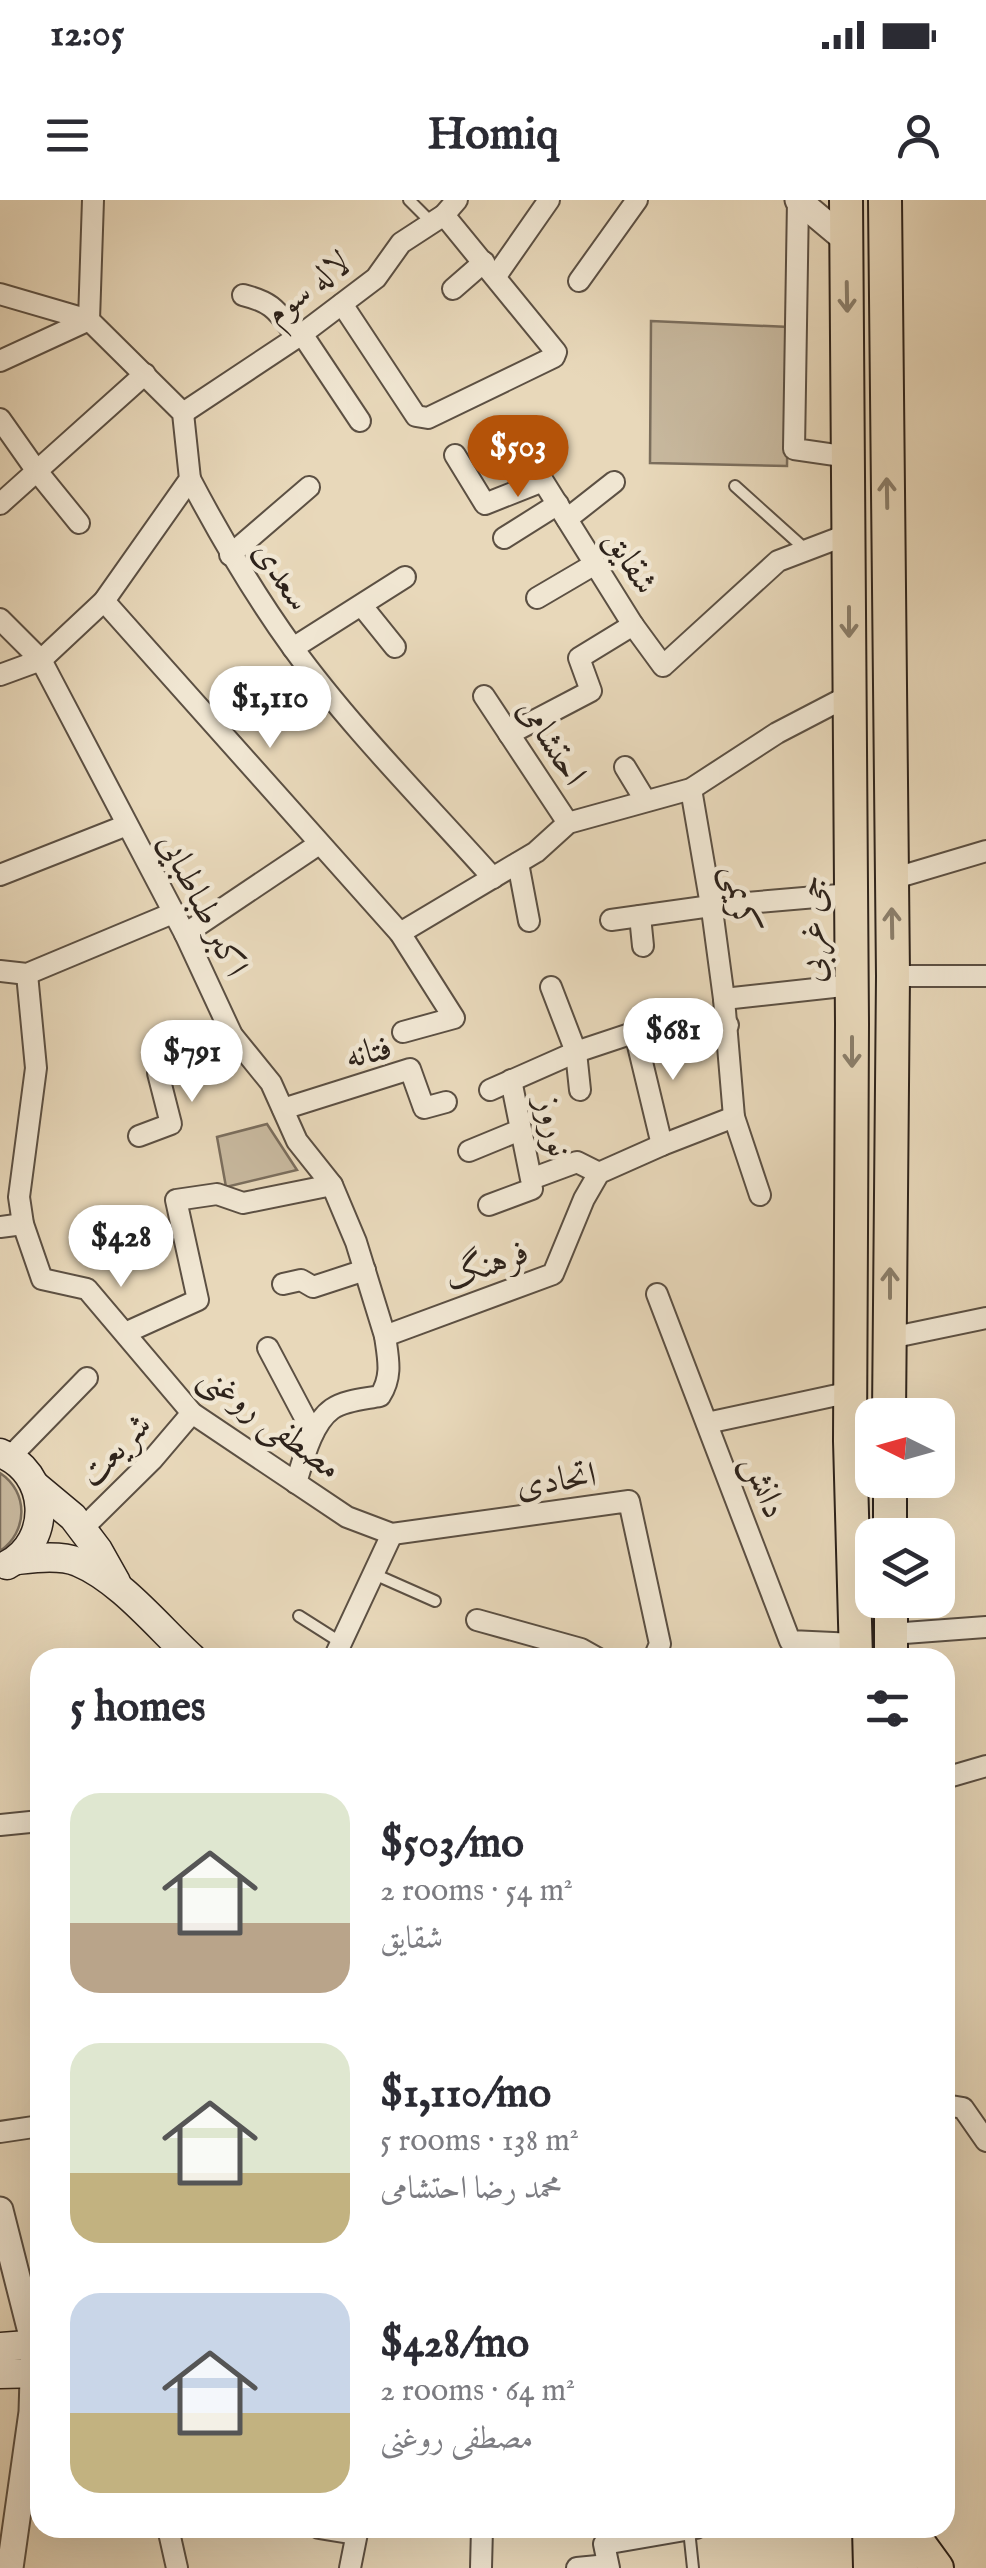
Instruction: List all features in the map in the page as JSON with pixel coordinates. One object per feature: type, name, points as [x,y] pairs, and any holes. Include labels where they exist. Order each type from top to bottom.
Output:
[{"type":"main road","name":"جی غربی","points":[[846,200],[852,985],[850,1392],[856,1648]]},
{"type":"main road","points":[[885,200],[892,880],[890,1398]]},
{"type":"main road","points":[[5,1455],[26,1470],[41,1507],[39,1527],[30,1545],[8,1564]]},
{"type":"main road","points":[[36,1487],[74,1517],[120,1588]]},
{"type":"main road","points":[[8,1564],[49,1558],[77,1562],[120,1588],[182,1648]]},
{"type":"main road","points":[[891,1618],[891,1646]]},
{"type":"main road","points":[[0,2347],[30,2345]]},
{"type":"main road","points":[[0,2374],[30,2373]]},
{"type":"main road","points":[[869,2538],[870,2568]]},
{"type":"main road","points":[[900,2538],[901,2568]]},
{"type":"main road","points":[[915,2538],[937,2568]]},
{"type":"street","points":[[89,320],[93,200]]},
{"type":"street","points":[[452,290],[490,269],[549,200]]},
{"type":"street","points":[[578,280],[637,200]]},
{"type":"street","points":[[798,200],[847,241]]},
{"type":"street","points":[[798,200],[794,449],[848,457]]},
{"type":"street","points":[[342,304],[416,416],[428,418],[556,355],[445,213]]},
{"type":"street","name":"لاله سوم","points":[[183,414],[376,278],[401,244],[445,213]]},
{"type":"street","points":[[0,294],[89,320],[145,374],[183,414],[190,479],[104,600],[41,660],[0,675]]},
{"type":"street","points":[[242,295],[273,306],[299,335],[360,421]]},
{"type":"street","points":[[0,361],[89,320]]},
{"type":"street","points":[[0,504],[145,374]]},
{"type":"street","points":[[0,418],[79,522]]},
{"type":"street","points":[[455,455],[485,504],[544,481],[563,512]]},
{"type":"street","name":"سعدی","points":[[190,479],[230,555],[293,648],[335,701],[493,878]]},
{"type":"street","points":[[504,538],[563,512],[614,482]]},
{"type":"street","points":[[230,555],[309,487]]},
{"type":"street","name":"شقایق","points":[[563,512],[663,666],[778,561],[849,534]]},
{"type":"street","points":[[537,598],[596,564]]},
{"type":"street","points":[[293,648],[405,577]]},
{"type":"street","points":[[104,600],[400,933],[454,1018],[404,1032]]},
{"type":"street","points":[[362,606],[394,647]]},
{"type":"street","name":"اکبر طباطبایی","points":[[0,619],[41,660],[185,934],[232,1035],[271,1083],[297,1141],[332,1185],[356,1242],[384,1336]]},
{"type":"street","name":"شقایق","points":[[509,734],[592,691],[579,658],[633,625]]},
{"type":"street","points":[[400,933],[536,852],[568,823],[691,790],[777,733],[850,695]]},
{"type":"street","name":"احتشامی","points":[[484,696],[568,823]]},
{"type":"street","points":[[625,767],[646,800]]},
{"type":"street","name":"کریمی","points":[[691,790],[728,1025],[734,1117],[760,1195]]},
{"type":"street","points":[[0,875],[127,825]]},
{"type":"street","points":[[185,934],[319,844]]},
{"type":"street","points":[[892,880],[986,851]]},
{"type":"street","points":[[518,863],[529,921]]},
{"type":"street","points":[[610,920],[851,894]]},
{"type":"street","points":[[0,972],[27,974],[173,913]]},
{"type":"street","points":[[640,916],[642,946]]},
{"type":"street","name":"مصطفی روغنی","points":[[27,974],[36,1068],[19,1197],[23,1224],[42,1279],[88,1289],[192,1412],[347,1517],[392,1534]]},
{"type":"street","points":[[892,976],[986,976]]},
{"type":"street","points":[[724,998],[852,985]]},
{"type":"street","points":[[551,987],[576,1052],[580,1090]]},
{"type":"street","name":"نوروز","points":[[490,1090],[576,1052],[664,1024],[728,1025]]},
{"type":"street","points":[[635,1033],[662,1144]]},
{"type":"street","points":[[139,1136],[171,1124],[158,1073],[232,1035]]},
{"type":"street","name":"فتانه","points":[[283,1109],[410,1069],[424,1108],[446,1102]]},
{"type":"street","name":"نوروز","points":[[511,1080],[532,1190],[577,1162],[599,1174]]},
{"type":"street","points":[[599,1174],[662,1144],[734,1117]]},
{"type":"street","points":[[469,1151],[520,1130]]},
{"type":"street","name":"فرهنگ","points":[[384,1336],[554,1274],[584,1199],[599,1174]]},
{"type":"street","points":[[125,1334],[198,1300],[176,1200],[217,1194],[243,1203],[332,1185]]},
{"type":"street","points":[[489,1205],[532,1190]]},
{"type":"street","points":[[0,1227],[23,1224]]},
{"type":"street","points":[[283,1284],[302,1280],[313,1287],[365,1270]]},
{"type":"street","name":"دانش","points":[[657,1294],[790,1641],[836,1648]]},
{"type":"street","points":[[890,1338],[986,1318]]},
{"type":"street","points":[[296,1483],[313,1434],[331,1410],[380,1396],[388,1383],[390,1365],[384,1336]]},
{"type":"street","points":[[268,1348],[313,1434]]},
{"type":"street","points":[[5,1455],[86,1378]]},
{"type":"street","points":[[707,1423],[850,1392]]},
{"type":"street","name":"شریعت","points":[[82,1529],[152,1460],[192,1412]]},
{"type":"street","name":"اتحادی","points":[[392,1534],[628,1501],[658,1648]]},
{"type":"street","points":[[338,1648],[392,1534]]},
{"type":"street","points":[[477,1620],[577,1648]]},
{"type":"street","points":[[891,1646],[986,1628]]},
{"type":"street","points":[[955,1775],[986,1766]]},
{"type":"street","points":[[0,1825],[30,1822]]},
{"type":"street","points":[[955,2107],[963,2108],[986,2141]]},
{"type":"street","points":[[0,2132],[30,2128]]},
{"type":"street","points":[[0,2210],[30,2319]]},
{"type":"street","points":[[10,2568],[30,2426]]},
{"type":"street","points":[[170,2538],[176,2568]]},
{"type":"street","points":[[350,2568],[356,2538]]},
{"type":"street","points":[[480,2568],[482,2538]]},
{"type":"street","points":[[577,2568],[608,2567],[604,2544],[612,2538]]},
{"type":"lane","points":[[408,200],[445,213]]},
{"type":"lane","points":[[735,486],[806,550]]},
{"type":"lane","points":[[373,1573],[435,1601]]},
{"type":"lane","points":[[299,1616],[335,1648]]},
{"type":"lane","points":[[689,2538],[692,2568]]},
{"type":"shaded area","points":[[651,321],[789,327],[787,466],[650,463]]},
{"type":"shaded area","points":[[267,1124],[297,1170],[226,1187],[217,1137]]},
{"type":"shaded area","points":[[0,1473],[16,1491],[21,1512],[16,1533],[0,1551]]}]
